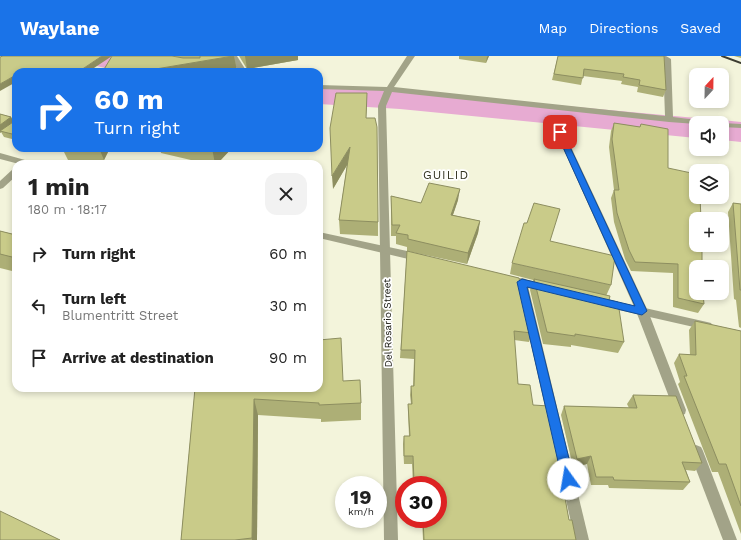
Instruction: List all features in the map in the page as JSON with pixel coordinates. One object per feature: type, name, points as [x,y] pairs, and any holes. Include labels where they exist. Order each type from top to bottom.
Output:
[{"type":"street","points":[[233,56],[240,68]]},
{"type":"street","points":[[388,91],[401,68],[411,56]]},
{"type":"street","points":[[660,56],[667,59],[669,120]]},
{"type":"street","points":[[323,87],[388,91],[689,122]]},
{"type":"street","name":"Del Rosario Street","points":[[388,91],[382,106],[391,540]]},
{"type":"street","points":[[729,125],[741,126]]},
{"type":"street","points":[[560,132],[642,311],[685,422]]},
{"type":"street","points":[[0,156],[13,160]]},
{"type":"street","points":[[0,186],[12,175]]},
{"type":"street","points":[[323,236],[431,261]]},
{"type":"street","points":[[499,277],[559,292]]},
{"type":"street","points":[[522,282],[582,540]]},
{"type":"street","points":[[597,301],[718,329]]},
{"type":"street","points":[[690,437],[730,540]]},
{"type":"building","points":[[102,56],[84,68],[12,68],[12,77],[0,84],[0,57]]},
{"type":"building","points":[[112,56],[172,56],[183,58],[200,58],[200,56],[233,56],[162,68],[105,68]]},
{"type":"building","points":[[558,56],[664,56],[666,90],[639,85],[640,80],[623,77],[624,74],[584,69],[583,78],[554,74]]},
{"type":"building","points":[[336,93],[367,93],[366,118],[375,118],[377,127],[378,222],[339,220],[350,147],[332,176],[330,128]]},
{"type":"building","points":[[0,114],[11,117],[0,125]]},
{"type":"building","points":[[12,123],[12,134],[0,131]]},
{"type":"building","points":[[614,123],[640,127],[641,124],[668,129],[668,168],[689,172],[689,204],[700,204],[701,212],[689,212],[689,252],[702,252],[702,260],[689,260],[689,300],[704,300],[704,304],[678,298],[678,264],[635,262],[629,250],[617,213],[614,190],[619,190],[612,139]]},
{"type":"building","points":[[429,183],[460,189],[451,215],[480,221],[468,253],[408,239],[408,235],[396,233],[400,225],[392,225],[391,196],[421,203]]},
{"type":"building","points":[[534,203],[560,209],[550,241],[615,256],[611,285],[512,263],[524,223],[527,223]]},
{"type":"building","points":[[733,203],[741,204],[741,290],[740,290]]},
{"type":"building","points":[[0,231],[12,234],[12,257],[0,254]]},
{"type":"building","points":[[407,251],[519,278],[532,333],[514,331],[518,384],[530,385],[533,405],[549,406],[562,463],[560,463],[563,476],[561,476],[569,520],[572,520],[576,540],[424,540],[423,528],[447,528],[447,476],[414,476],[413,456],[404,456],[404,436],[410,436],[408,404],[412,404],[411,386],[414,386],[415,350],[401,350]]},
{"type":"building","points":[[534,279],[610,296],[609,300],[618,302],[624,342],[575,334],[575,336],[547,332]]},
{"type":"building","points":[[695,321],[741,331],[741,506],[726,464],[719,464],[684,376],[687,376],[679,354],[696,355]]},
{"type":"building","points":[[341,338],[343,381],[360,380],[361,403],[319,405],[319,403],[254,399],[252,538],[235,540],[181,540],[195,392],[323,392],[323,340]]},
{"type":"building","points":[[633,395],[676,396],[702,463],[682,462],[690,482],[614,480],[613,477],[596,477],[591,456],[577,459],[564,406],[637,408]]},
{"type":"building","points":[[0,511],[60,540],[0,540]]},
{"type":"waterway","points":[[90,56],[140,68]]},
{"type":"waterway","points":[[323,95],[400,100],[689,127]]},
{"type":"waterway","points":[[729,131],[741,132]]},
{"type":"railway","points":[[722,56],[741,63]]},
{"type":"district","name":"GUILID","points":[[446,175]]},
{"type":"route","points":[[560,132],[642,311],[522,282],[568,479]]}]
